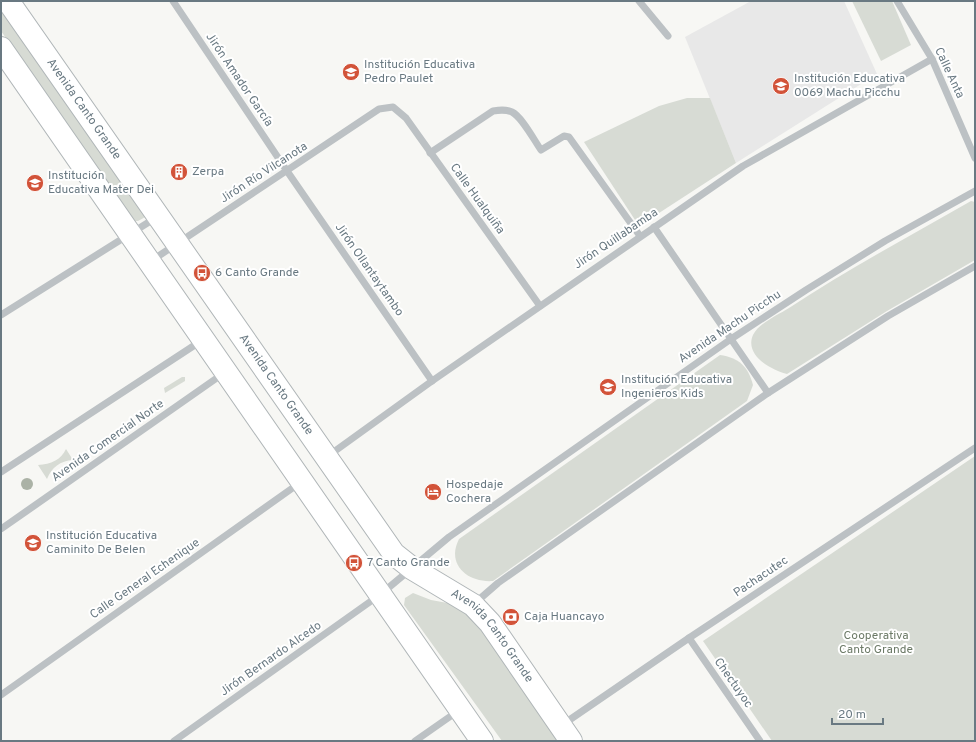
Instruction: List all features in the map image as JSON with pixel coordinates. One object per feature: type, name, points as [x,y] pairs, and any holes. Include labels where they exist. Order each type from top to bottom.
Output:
[{"type":"main road","name":"Avenida Canto Grande","points":[[8,1],[394,554],[413,570],[473,605],[490,624],[566,733]]},
{"type":"main road","points":[[1,48],[205,339],[482,741]]},
{"type":"main road","points":[[333,524],[358,502]]},
{"type":"street","name":"Jirón Amador García","points":[[173,1],[287,171]]},
{"type":"street","points":[[639,1],[668,36]]},
{"type":"street","name":"Calle Anta","points":[[897,1],[932,59],[975,158]]},
{"type":"street","name":"Jirón Quillabamba","points":[[326,457],[432,381],[743,166],[932,59]]},
{"type":"street","name":"Jirón Río Vilcanota","points":[[150,262],[379,109],[393,107]]},
{"type":"street","name":"Calle Hualquiña","points":[[393,107],[406,118],[540,306]]},
{"type":"street","points":[[430,153],[493,111],[503,110],[512,112],[518,117],[541,150],[564,136],[569,137],[640,236]]},
{"type":"street","name":"Jirón Ollantaytambo","points":[[287,171],[432,381]]},
{"type":"street","name":"Avenida Machu Picchu","points":[[381,594],[413,570],[449,537],[731,339],[872,249],[975,191]]},
{"type":"street","points":[[1,315],[158,216]]},
{"type":"street","points":[[654,227],[768,393]]},
{"type":"street","points":[[473,605],[498,583],[768,393],[888,316],[975,266]]},
{"type":"street","points":[[1,472],[205,339]]},
{"type":"street","name":"Avenida Comercial Norte","points":[[1,529],[227,371]]},
{"type":"street","name":"Pachacutec","points":[[566,733],[689,638],[975,448]]},
{"type":"street","name":"Calle General Echenique","points":[[1,694],[302,481]]},
{"type":"street","name":"Jirón Bernardo Alcedo","points":[[174,741],[381,594]]},
{"type":"street","name":"Chectuyoc","points":[[689,638],[760,741]]},
{"type":"street","points":[[414,741],[460,709]]},
{"type":"shaded area","name":"Institución Educativa 0069 Machu Picchu","points":[[751,1],[844,1],[877,74],[736,163],[685,37]]},
{"type":"green space","points":[[852,1],[892,1],[911,45],[881,61]]},
{"type":"green space","points":[[1,2],[147,216],[138,221],[134,221],[1,31]]},
{"type":"green space","points":[[687,98],[710,98],[736,163],[639,226],[584,142],[659,106]]},
{"type":"green space","points":[[971,201],[975,202],[975,260],[887,311],[787,374],[767,365],[756,356],[752,349],[751,343],[753,335],[764,323],[856,266]]},
{"type":"green space","points":[[720,355],[732,358],[742,364],[751,378],[753,385],[747,401],[493,581],[475,579],[461,570],[457,564],[455,556],[459,539]]},
{"type":"green space","points":[[182,377],[185,377],[185,381],[165,393],[164,388]]},
{"type":"green space","points":[[66,449],[73,460],[57,465],[51,471],[47,479],[38,465],[55,461],[64,453]]},
{"type":"green space","name":"Cooperativa Canto Grande","points":[[975,456],[975,741],[772,741],[703,641]]},
{"type":"green space","points":[[413,593],[431,600],[464,606],[472,612],[564,741],[502,741],[404,605],[405,598]]},
{"type":"place","name":"Institución Educativa Pedro Paulet","points":[[351,72]]},
{"type":"place","name":"Institución Educativa 0069 Machu Picchu","points":[[781,86]]},
{"type":"place","name":"Zerpa","points":[[179,172]]},
{"type":"place","name":"Institución Educativa Mater Dei","points":[[35,183]]},
{"type":"place","name":"6 Canto Grande","points":[[202,273]]},
{"type":"place","name":"Institución Educativa Ingenieros Kids","points":[[608,387]]},
{"type":"place","name":"Hospedaje Cochera","points":[[433,492]]},
{"type":"place","name":"Institución Educativa Caminito De Belen","points":[[33,543]]},
{"type":"place","name":"7 Canto Grande","points":[[354,563]]},
{"type":"place","name":"Caja Huancayo","points":[[511,617]]}]
